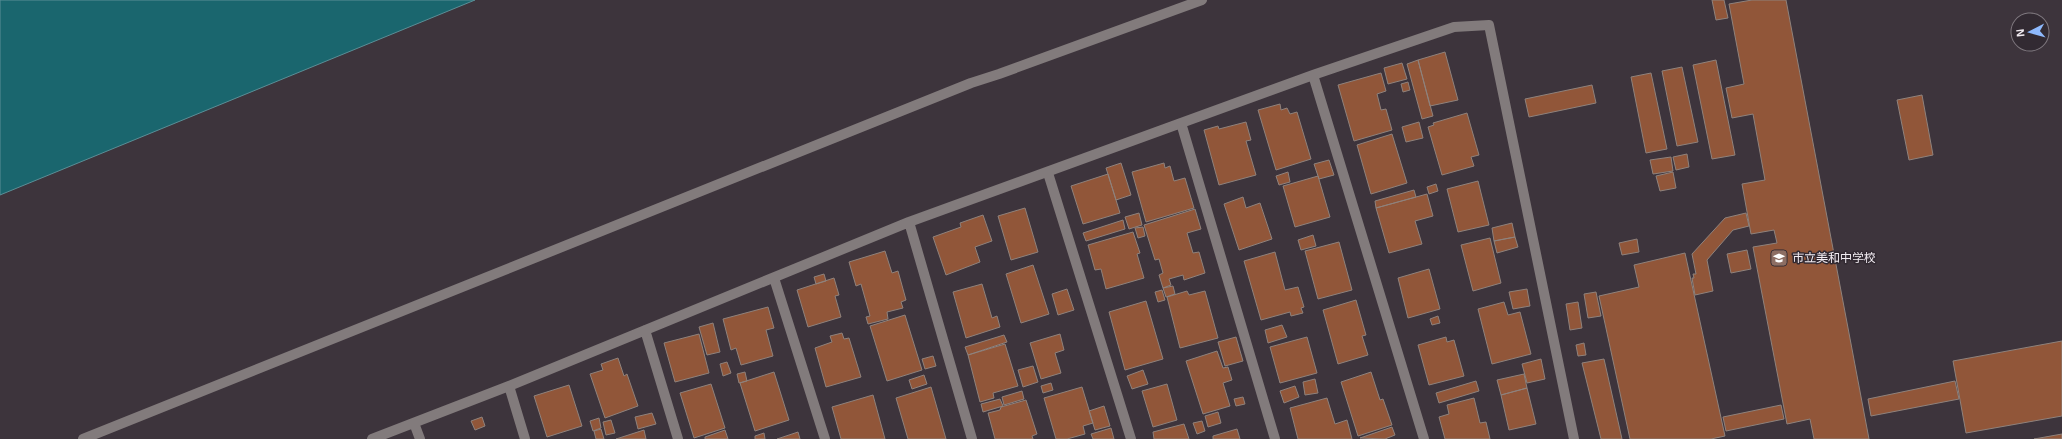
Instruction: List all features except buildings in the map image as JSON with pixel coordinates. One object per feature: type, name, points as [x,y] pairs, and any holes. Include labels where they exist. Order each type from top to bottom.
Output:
[{"type":"street","points":[[83,439],[971,82],[1007,71],[1202,0]]},
{"type":"street","points":[[372,439],[509,386],[909,222],[1048,173],[1313,75],[1454,27],[1489,25],[1574,439]]},
{"type":"street","points":[[1313,75],[1424,439]]},
{"type":"street","points":[[1181,123],[1276,439]]},
{"type":"street","points":[[1048,173],[1131,439]]},
{"type":"street","points":[[909,222],[972,439]]},
{"type":"street","points":[[774,278],[825,439]]},
{"type":"street","points":[[645,330],[678,439]]},
{"type":"street","points":[[509,386],[526,439]]},
{"type":"street","points":[[414,423],[420,439]]},
{"type":"water","points":[[0,0],[475,0],[0,195]]},
{"type":"place","name":"市立美和中学校","points":[[1779,258]]}]
